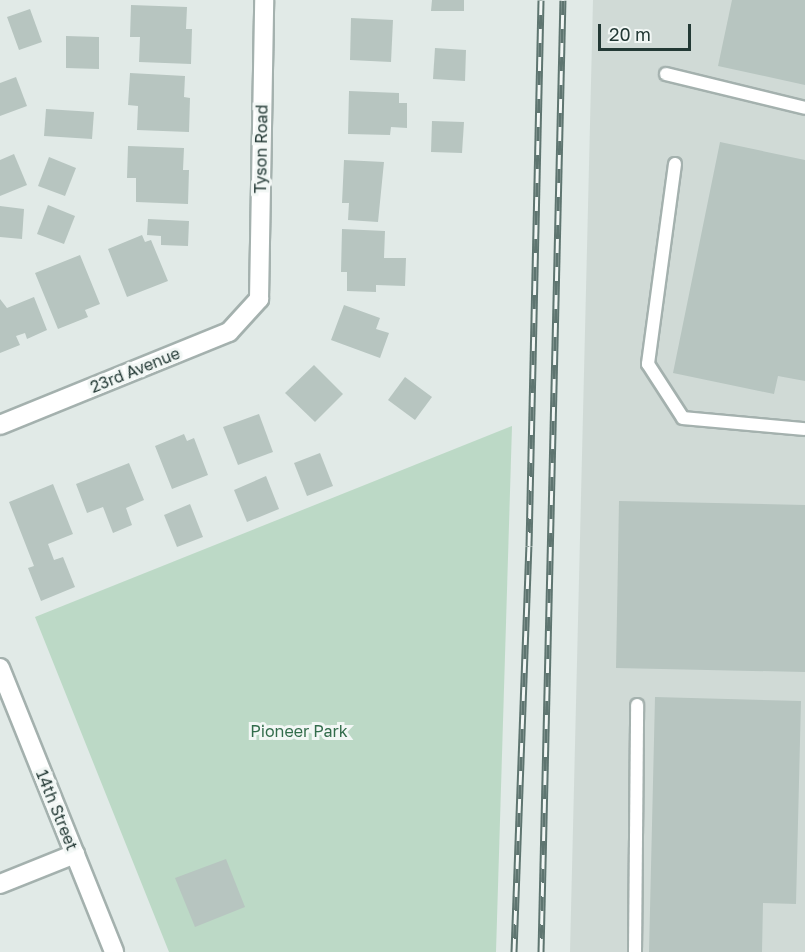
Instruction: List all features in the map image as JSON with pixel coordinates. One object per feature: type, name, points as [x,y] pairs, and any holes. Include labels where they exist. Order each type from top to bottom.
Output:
[{"type":"street","name":"Tyson Road","points":[[259,299],[264,0]]},
{"type":"street","name":"23rd Avenue","points":[[0,425],[229,332],[259,299]]},
{"type":"street","name":"14th Street","points":[[0,668],[114,952]]},
{"type":"street","points":[[0,884],[75,854]]},
{"type":"lane","points":[[666,74],[805,108]]},
{"type":"lane","points":[[675,164],[648,364],[683,418],[805,429]]},
{"type":"lane","points":[[635,952],[637,705]]},
{"type":"shaded area","points":[[593,0],[805,0],[805,952],[570,952]]},
{"type":"green space","name":"Pioneer Park","points":[[512,426],[496,952],[169,952],[35,617]]},
{"type":"building","points":[[432,0],[464,0],[464,11],[431,11]]},
{"type":"building","points":[[732,0],[805,0],[805,85],[718,66]]},
{"type":"building","points":[[131,5],[187,7],[186,29],[192,29],[191,64],[139,62],[140,37],[130,37]]},
{"type":"building","points":[[30,9],[42,42],[19,50],[7,17]]},
{"type":"building","points":[[351,18],[393,20],[391,62],[350,60]]},
{"type":"building","points":[[66,36],[99,37],[99,69],[66,68]]},
{"type":"building","points":[[435,48],[466,50],[465,81],[433,79]]},
{"type":"building","points":[[130,73],[185,76],[184,97],[190,98],[189,132],[137,130],[138,106],[128,105]]},
{"type":"building","points":[[16,77],[27,106],[0,116],[0,83]]},
{"type":"building","points":[[349,91],[399,93],[399,103],[407,103],[407,128],[391,127],[390,135],[348,134]]},
{"type":"building","points":[[46,109],[94,112],[92,139],[44,136]]},
{"type":"building","points":[[432,121],[464,122],[462,153],[431,152]]},
{"type":"building","points":[[720,142],[805,160],[805,381],[778,376],[774,394],[673,373]]},
{"type":"building","points":[[128,146],[184,148],[183,170],[189,170],[188,204],[136,202],[136,178],[127,178]]},
{"type":"building","points":[[14,154],[27,185],[0,196],[0,160]]},
{"type":"building","points":[[49,157],[76,168],[65,196],[38,186]]},
{"type":"building","points":[[344,160],[384,162],[378,222],[348,220],[349,203],[342,203]]},
{"type":"building","points":[[48,205],[75,216],[64,244],[37,234]]},
{"type":"building","points":[[0,206],[24,209],[22,239],[0,237]]},
{"type":"building","points":[[148,219],[189,221],[188,246],[161,245],[161,236],[147,235]]},
{"type":"building","points":[[342,229],[385,231],[384,258],[406,258],[405,286],[376,285],[376,292],[347,291],[347,272],[341,272]]},
{"type":"building","points":[[142,235],[145,242],[151,240],[168,281],[127,297],[108,249]]},
{"type":"building","points":[[80,255],[100,304],[85,310],[88,317],[58,329],[35,273]]},
{"type":"building","points":[[34,297],[47,330],[27,339],[25,333],[16,336],[20,345],[0,353],[0,299],[7,308]]},
{"type":"building","points":[[344,305],[380,318],[376,329],[389,333],[380,358],[331,340]]},
{"type":"building","points":[[314,365],[343,394],[315,422],[285,393]]},
{"type":"building","points":[[405,377],[432,397],[415,420],[388,400]]},
{"type":"building","points":[[259,414],[273,452],[238,465],[223,427]]},
{"type":"building","points":[[184,434],[187,441],[194,438],[208,475],[172,489],[155,446]]},
{"type":"building","points":[[320,453],[333,486],[307,496],[294,463]]},
{"type":"building","points":[[129,463],[144,500],[126,508],[132,525],[113,533],[103,507],[87,513],[76,484]]},
{"type":"building","points":[[266,476],[279,509],[247,522],[234,490]]},
{"type":"building","points":[[53,484],[73,534],[48,544],[54,560],[63,557],[75,587],[41,601],[28,568],[34,566],[9,502]]},
{"type":"building","points":[[619,501],[805,505],[805,672],[616,668]]},
{"type":"building","points":[[190,504],[203,537],[177,547],[164,515]]},
{"type":"building","points":[[655,697],[801,701],[796,904],[763,903],[762,952],[649,952]]},
{"type":"building","points":[[226,859],[245,907],[195,927],[175,878]]},
{"type":"railway","points":[[514,952],[529,546],[541,0]]},
{"type":"railway","points":[[541,952],[563,0]]}]
